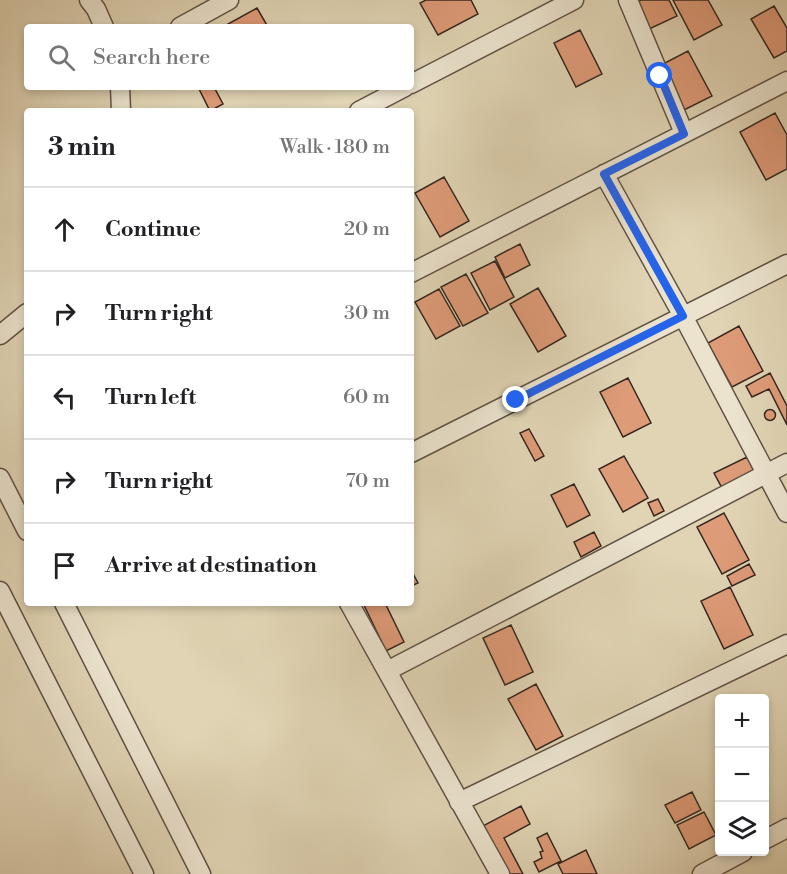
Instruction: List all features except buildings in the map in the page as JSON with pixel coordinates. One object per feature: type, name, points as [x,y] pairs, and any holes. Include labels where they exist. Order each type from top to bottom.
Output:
[{"type":"street","points":[[89,0],[103,24]]},
{"type":"street","points":[[185,24],[229,0]]},
{"type":"street","points":[[414,82],[574,0]]},
{"type":"street","points":[[628,0],[684,134]]},
{"type":"street","points":[[414,271],[787,81]]},
{"type":"street","points":[[120,90],[121,108]]},
{"type":"street","points":[[365,108],[399,90]]},
{"type":"street","points":[[604,174],[683,316],[787,513]]},
{"type":"street","points":[[414,451],[787,264]]},
{"type":"street","points":[[0,335],[24,315]]},
{"type":"street","points":[[387,671],[787,463]]},
{"type":"street","points":[[0,478],[24,525]]},
{"type":"street","points":[[0,591],[144,874]]},
{"type":"street","points":[[66,606],[201,874]]},
{"type":"street","points":[[351,606],[500,874]]},
{"type":"street","points":[[459,802],[787,644]]},
{"type":"street","points":[[769,838],[787,828]]},
{"type":"street","points":[[702,874],[736,856]]},
{"type":"route","points":[[516,400],[683,316],[604,174],[684,134],[660,76]]}]
